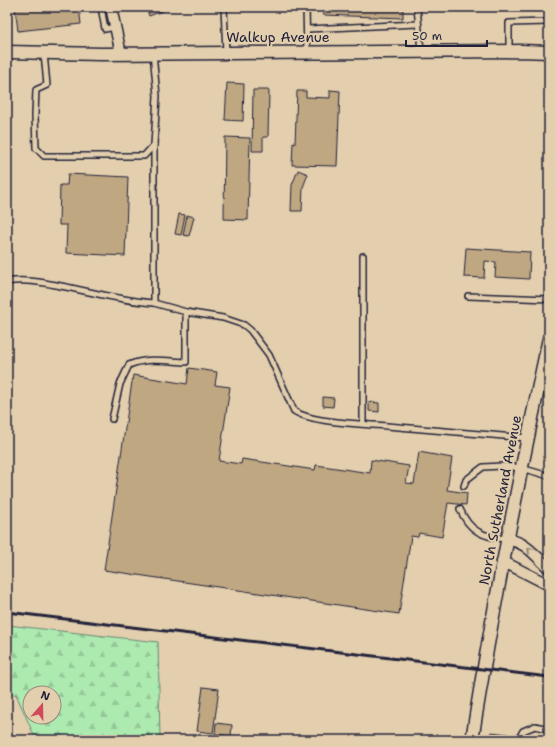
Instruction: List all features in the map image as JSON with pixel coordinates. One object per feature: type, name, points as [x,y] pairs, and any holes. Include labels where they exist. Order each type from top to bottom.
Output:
[{"type":"street","points":[[111,7],[120,54]]},
{"type":"street","name":"Walkup Avenue","points":[[7,52],[120,54],[549,52]]},
{"type":"street","name":"North Sutherland Avenue","points":[[472,740],[506,539],[549,338]]},
{"type":"street","points":[[506,539],[515,540],[526,545],[549,568]]},
{"type":"street","points":[[502,561],[549,585]]},
{"type":"lane","points":[[101,7],[105,29],[115,27]]},
{"type":"lane","points":[[224,7],[226,53]]},
{"type":"lane","points":[[306,7],[307,52]]},
{"type":"lane","points":[[417,7],[421,52]]},
{"type":"lane","points":[[509,51],[509,24],[549,22]]},
{"type":"lane","points":[[307,29],[418,24]]},
{"type":"lane","points":[[44,53],[47,85],[36,90],[34,115],[36,148],[44,156],[144,156],[154,145]]},
{"type":"lane","points":[[153,53],[157,96],[154,145],[154,303]]},
{"type":"lane","points":[[363,256],[363,424]]},
{"type":"lane","points":[[7,282],[39,282],[134,301],[154,303],[244,325],[250,330],[269,355],[294,410],[309,418],[527,438]]},
{"type":"lane","points":[[468,296],[549,298]]},
{"type":"lane","points":[[112,419],[120,384],[129,365],[138,361],[150,360],[186,362],[186,312]]},
{"type":"lane","points":[[464,486],[466,480],[483,467],[502,466],[521,468],[549,476]]},
{"type":"lane","points":[[460,509],[469,525],[479,533],[490,538],[506,539]]},
{"type":"lane","points":[[518,740],[523,730],[535,726],[549,729]]},
{"type":"green space","points":[[7,625],[158,642],[160,740],[36,740],[29,725],[62,725],[62,685],[22,685],[22,708],[16,694],[7,696]]},
{"type":"building","points":[[15,7],[79,7],[81,24],[18,31]]},
{"type":"building","points":[[146,7],[173,7],[149,16]]},
{"type":"building","points":[[323,7],[403,7],[403,18],[323,15]]},
{"type":"building","points":[[227,83],[244,84],[243,121],[225,120]]},
{"type":"building","points":[[253,90],[269,90],[268,137],[263,137],[263,151],[252,151]]},
{"type":"building","points":[[330,90],[340,91],[337,166],[292,165],[293,143],[295,144],[297,91],[306,91],[306,97],[330,98]]},
{"type":"building","points":[[225,137],[250,138],[248,220],[224,219]]},
{"type":"building","points":[[298,170],[308,174],[303,187],[302,211],[291,211],[292,185]]},
{"type":"building","points":[[68,174],[128,177],[125,256],[66,253],[67,225],[59,225],[60,185],[67,185]]},
{"type":"building","points":[[179,214],[185,215],[181,235],[175,234]]},
{"type":"building","points":[[187,215],[194,217],[189,236],[183,235]]},
{"type":"building","points":[[466,248],[530,252],[529,279],[495,277],[496,262],[485,261],[484,278],[464,277]]},
{"type":"building","points":[[189,368],[217,372],[215,385],[230,387],[219,461],[241,464],[242,459],[315,470],[316,465],[370,473],[371,460],[409,466],[406,483],[414,484],[419,452],[452,458],[447,490],[467,493],[466,505],[448,503],[442,537],[419,533],[418,537],[411,536],[399,614],[104,570],[133,375],[187,384]]},
{"type":"building","points":[[323,397],[334,398],[333,407],[323,406]]},
{"type":"building","points":[[369,402],[379,403],[379,412],[369,411]]},
{"type":"building","points":[[203,687],[219,689],[213,733],[197,731]]},
{"type":"building","points":[[216,723],[232,725],[231,736],[215,734]]},
{"type":"building","points":[[491,732],[508,734],[507,740],[490,740]]},
{"type":"railway","points":[[7,612],[549,677]]}]
